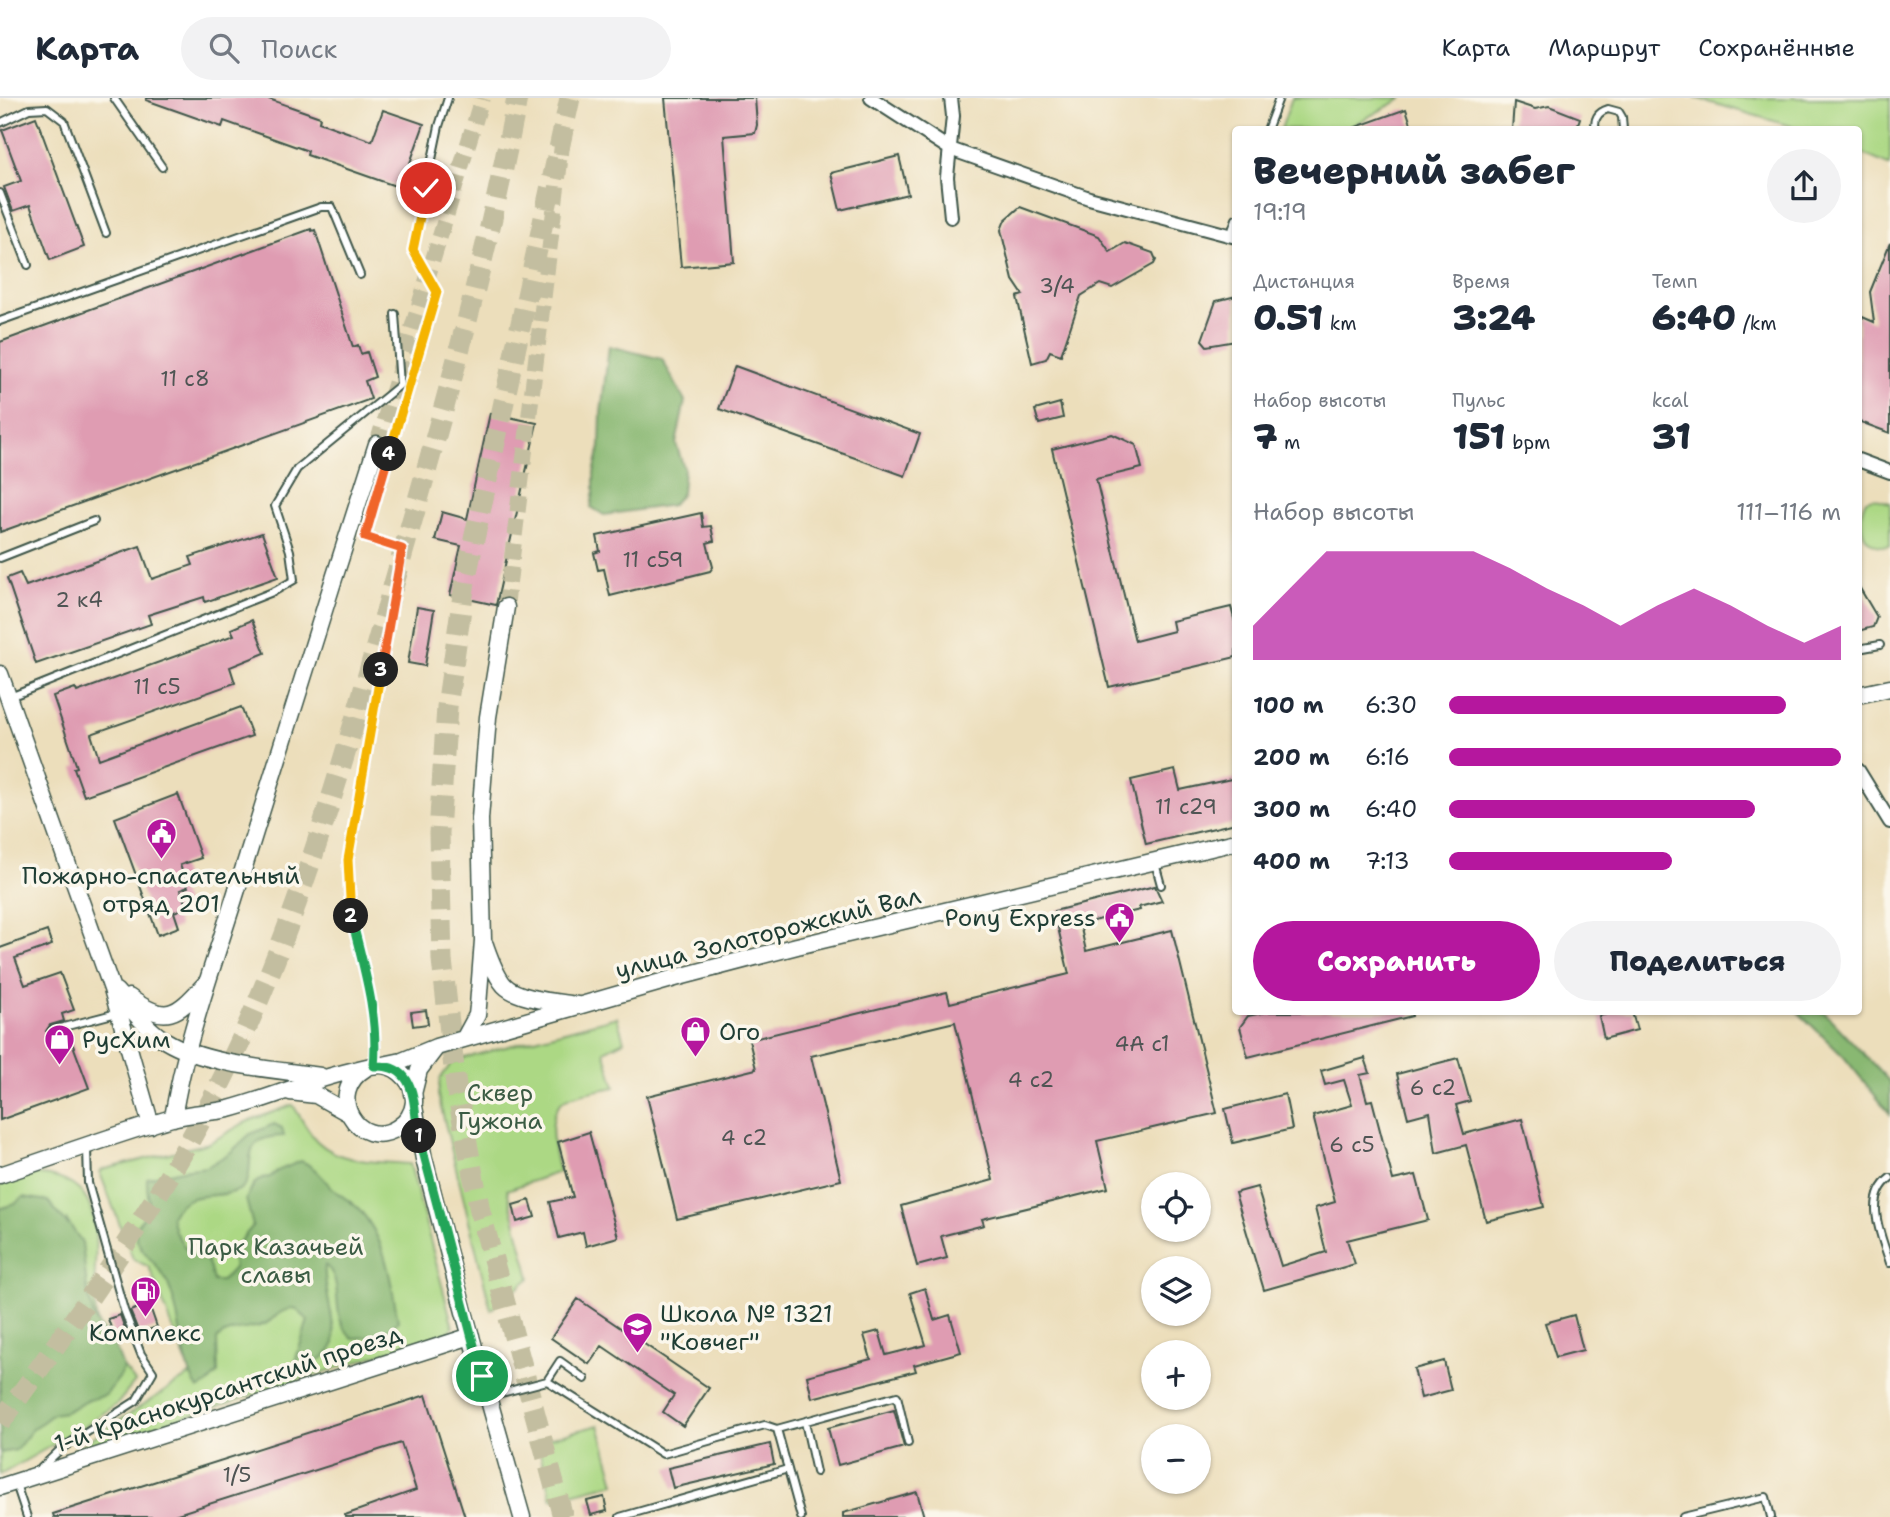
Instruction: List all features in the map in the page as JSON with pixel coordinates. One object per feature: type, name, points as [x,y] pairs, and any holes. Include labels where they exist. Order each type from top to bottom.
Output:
[{"type":"street","points":[[871,98],[950,149],[1089,198],[1232,237]]},
{"type":"street","points":[[951,98],[953,116],[947,177],[951,217]]},
{"type":"street","points":[[0,1175],[173,1118],[178,1086],[210,979],[296,696],[377,444]]},
{"type":"street","points":[[1862,462],[1890,472]]},
{"type":"street","points":[[464,1039],[477,1015],[483,940],[480,818],[488,717],[506,607]]},
{"type":"street","points":[[0,674],[110,984],[151,1125]]},
{"type":"street","points":[[1862,694],[1890,688]]},
{"type":"street","points":[[1862,776],[1890,822]]},
{"type":"street","name":"улица Золоторожский Вал","points":[[173,1118],[229,1108],[326,1077],[402,1061],[436,1047],[797,946],[1232,843]]},
{"type":"street","points":[[483,940],[494,969],[506,987],[526,996],[583,1006]]},
{"type":"street","points":[[110,984],[136,1002],[165,1014],[181,1010],[210,979]]},
{"type":"street","points":[[110,984],[146,1026],[166,1042],[214,1060],[326,1077]]},
{"type":"street","points":[[385,1133],[401,1126],[407,1119],[419,1070],[436,1047]]},
{"type":"street","points":[[348,1113],[348,1087],[358,1073],[374,1066],[392,1067],[406,1078],[413,1098],[424,1159],[522,1517]]},
{"type":"street","points":[[280,1092],[316,1095],[348,1113],[367,1131],[385,1133],[406,1141],[424,1159]]},
{"type":"street","name":"1-й Краснокурсантский проезд","points":[[8,1484],[471,1336]]},
{"type":"lane","points":[[114,98],[162,167]]},
{"type":"lane","points":[[374,1066],[376,1044],[370,995],[351,916],[348,860],[402,549],[365,537],[437,292],[413,250],[439,126],[448,98]]},
{"type":"lane","points":[[1268,126],[1279,98]]},
{"type":"lane","points":[[0,123],[29,110],[47,108],[64,121],[106,233]]},
{"type":"lane","points":[[1596,126],[1598,114],[1608,109],[1619,113],[1623,126]]},
{"type":"lane","points":[[0,193],[28,265]]},
{"type":"lane","points":[[0,321],[321,206],[332,207],[360,275]]},
{"type":"lane","points":[[9,698],[275,591],[294,579],[290,551],[275,506],[297,469],[400,385],[395,314]]},
{"type":"lane","points":[[0,558],[94,521]]},
{"type":"lane","points":[[1862,648],[1880,645]]},
{"type":"lane","points":[[1155,861],[1161,885]]},
{"type":"lane","points":[[52,1030],[119,1013]]},
{"type":"lane","points":[[33,1476],[62,1448],[136,1401],[153,1372],[141,1354],[124,1310],[88,1182],[87,1146]]},
{"type":"lane","points":[[1890,1178],[1878,1191],[1875,1205],[1890,1263]]},
{"type":"lane","points":[[488,1396],[547,1381],[560,1361],[585,1379]]},
{"type":"lane","points":[[547,1381],[663,1454],[765,1425],[777,1429],[805,1422],[897,1395],[908,1443]]},
{"type":"lane","points":[[805,1422],[816,1472]]},
{"type":"lane","points":[[777,1429],[801,1517]]},
{"type":"lane","points":[[620,1517],[788,1469]]},
{"type":"lane","points":[[8,1484],[27,1517]]},
{"type":"lane","points":[[1683,1517],[1766,1497],[1771,1517]]},
{"type":"green space","points":[[1292,98],[1403,98],[1352,126],[1282,126]]},
{"type":"green space","points":[[1695,98],[1890,98],[1890,166],[1862,153],[1862,126],[1791,126]]},
{"type":"green space","points":[[609,346],[662,359],[685,401],[676,444],[684,468],[682,493],[672,505],[604,515],[591,507],[600,447]]},
{"type":"green space","points":[[1873,498],[1890,503],[1890,546],[1873,543],[1863,532],[1862,512],[1866,500]]},
{"type":"green space","points":[[1801,1015],[1827,1015],[1890,1082],[1890,1114],[1844,1057]]},
{"type":"green space","name":"Сквер Гужона","points":[[617,1017],[624,1041],[604,1051],[615,1087],[576,1095],[559,1105],[552,1133],[559,1172],[507,1190],[530,1278],[491,1310],[438,1095],[440,1079],[453,1061]]},
{"type":"green space","name":"Парк Казачьей славы","points":[[293,1105],[313,1137],[327,1149],[349,1158],[410,1164],[453,1327],[449,1332],[73,1453],[78,1447],[191,1374],[149,1267],[133,1259],[100,1173],[102,1170],[209,1143],[246,1122]]},
{"type":"green space","points":[[274,1124],[282,1128],[284,1136],[267,1138],[256,1143],[244,1187],[234,1192],[199,1196],[184,1202],[171,1216],[175,1232],[189,1253],[207,1261],[213,1281],[222,1281],[234,1268],[231,1251],[253,1226],[246,1199],[254,1184],[301,1161],[315,1169],[333,1189],[356,1206],[376,1234],[390,1277],[398,1321],[383,1333],[352,1338],[339,1317],[336,1285],[331,1271],[325,1265],[334,1341],[328,1354],[310,1363],[295,1362],[308,1320],[295,1308],[289,1309],[265,1324],[234,1331],[217,1339],[218,1373],[198,1389],[187,1364],[171,1290],[161,1272],[141,1248],[136,1235],[135,1227],[146,1213],[149,1204],[147,1178],[207,1167],[231,1152],[250,1134]]},
{"type":"green space","points":[[24,1174],[58,1178],[79,1190],[90,1208],[95,1230],[95,1309],[100,1333],[135,1382],[118,1403],[77,1431],[0,1475],[0,1183]]},
{"type":"green space","points":[[23,1197],[48,1201],[82,1242],[87,1288],[94,1318],[113,1341],[123,1367],[121,1375],[106,1395],[65,1412],[53,1414],[32,1430],[16,1450],[0,1453],[0,1209]]},
{"type":"green space","points":[[599,1425],[615,1483],[552,1499],[537,1441]]},
{"type":"building","points":[[146,98],[266,98],[320,117],[319,122],[372,141],[383,110],[424,124],[401,188],[307,155],[308,151],[224,121],[222,127]]},
{"type":"building","points":[[665,98],[755,98],[755,133],[724,136],[734,262],[681,267]]},
{"type":"building","points":[[1514,102],[1535,109],[1549,106],[1580,118],[1577,126],[1512,126]]},
{"type":"building","points":[[1406,109],[1412,126],[1359,126]]},
{"type":"building","points":[[36,117],[84,247],[50,260],[30,205],[13,211],[4,187],[21,181],[2,130]]},
{"type":"building","points":[[899,156],[908,194],[840,210],[831,173]]},
{"type":"building","points":[[1020,207],[1099,236],[1110,252],[1125,243],[1153,253],[1156,260],[1154,264],[1112,288],[1100,284],[1081,296],[1061,355],[1050,351],[1046,359],[1032,363],[1017,297],[1023,295],[1013,280],[1001,230],[1005,220]]},
{"type":"building","points":[[311,229],[315,230],[353,347],[358,345],[361,354],[367,352],[375,377],[365,381],[371,399],[0,532],[0,342]]},
{"type":"building","points":[[1890,243],[1890,433],[1862,422],[1862,317],[1874,322],[1870,292]]},
{"type":"building","points":[[1232,297],[1232,342],[1207,346],[1202,340],[1216,301]]},
{"type":"building","points":[[735,366],[920,434],[905,476],[719,409]]},
{"type":"building","points":[[1060,403],[1063,418],[1039,424],[1035,410]]},
{"type":"building","points":[[490,413],[537,423],[496,605],[450,595],[461,546],[435,540],[442,512],[467,519]]},
{"type":"building","points":[[1112,434],[1136,445],[1142,468],[1096,479],[1135,641],[1174,631],[1172,621],[1231,607],[1232,658],[1109,687],[1052,449]]},
{"type":"building","points":[[701,513],[703,527],[711,526],[714,541],[707,543],[713,567],[710,571],[610,596],[604,569],[598,570],[594,553],[600,551],[597,536]]},
{"type":"building","points":[[262,533],[278,577],[205,602],[204,597],[148,615],[151,624],[36,664],[7,578],[20,573],[26,586],[140,546],[152,579],[193,565],[190,557]]},
{"type":"building","points":[[1862,592],[1877,617],[1873,627],[1862,630]]},
{"type":"building","points":[[417,607],[434,610],[425,666],[408,663]]},
{"type":"building","points":[[252,620],[265,653],[230,667],[235,683],[91,734],[99,759],[241,707],[252,736],[84,796],[53,696],[75,688],[77,692],[234,635],[231,629]]},
{"type":"building","points":[[1175,770],[1180,790],[1232,779],[1232,824],[1146,844],[1131,780]]},
{"type":"building","name":"Пожарно-спасательный отряд 201","points":[[178,794],[201,858],[180,865],[188,887],[180,890],[187,907],[174,912],[179,927],[158,935],[115,818]]},
{"type":"building","points":[[1155,886],[1162,901],[1139,907],[1140,910],[1080,924],[1086,951],[1172,930],[1217,1113],[1097,1141],[1108,1188],[982,1219],[984,1225],[941,1236],[947,1258],[917,1266],[901,1206],[993,1180],[955,1022],[811,1056],[841,1180],[677,1219],[647,1096],[756,1069],[749,1040],[947,992],[950,1003],[1069,974],[1054,911]]},
{"type":"building","points":[[47,931],[52,945],[15,958],[25,985],[60,973],[74,1010],[62,1014],[64,1021],[50,1025],[46,1031],[51,1036],[68,1032],[89,1088],[0,1120],[0,948]]},
{"type":"building","points":[[426,1010],[428,1024],[413,1026],[411,1012]]},
{"type":"building","points":[[1633,1015],[1637,1030],[1604,1039],[1599,1016]]},
{"type":"building","points":[[1248,1016],[1412,1016],[1248,1057],[1240,1027]]},
{"type":"building","points":[[1365,1058],[1370,1073],[1360,1075],[1367,1101],[1372,1100],[1393,1180],[1416,1175],[1428,1220],[1347,1240],[1355,1264],[1264,1290],[1235,1193],[1257,1187],[1281,1266],[1326,1252],[1315,1208],[1335,1202],[1313,1116],[1352,1105],[1344,1080],[1325,1085],[1321,1071]]},
{"type":"building","points":[[1458,1058],[1470,1101],[1456,1105],[1464,1134],[1522,1119],[1544,1207],[1486,1221],[1466,1145],[1436,1153],[1430,1112],[1408,1118],[1397,1074]]},
{"type":"building","points":[[1285,1094],[1292,1129],[1233,1143],[1225,1109]]},
{"type":"building","points":[[589,1132],[618,1237],[586,1246],[583,1232],[559,1238],[550,1202],[573,1197],[558,1142]]},
{"type":"building","points":[[530,1200],[535,1217],[517,1222],[513,1205]]},
{"type":"building","points":[[925,1288],[934,1320],[950,1315],[961,1352],[914,1365],[916,1371],[812,1398],[807,1376],[871,1359],[864,1335],[879,1331],[886,1355],[926,1345],[910,1293]]},
{"type":"building","name":"Школа № 1321 \"Ковчег\"","points":[[578,1299],[709,1388],[683,1426],[663,1412],[674,1395],[602,1346],[589,1364],[551,1338]]},
{"type":"building","name":"Комплекс","points":[[149,1304],[157,1327],[139,1333],[130,1311]]},
{"type":"building","points":[[120,1315],[128,1337],[116,1342],[108,1319]]},
{"type":"building","points":[[1574,1315],[1583,1350],[1556,1357],[1545,1323]]},
{"type":"building","points":[[1444,1361],[1451,1390],[1421,1398],[1414,1369]]},
{"type":"building","points":[[426,1395],[465,1517],[345,1517],[416,1490],[401,1443],[168,1517],[54,1517],[53,1514]]},
{"type":"building","points":[[894,1410],[904,1447],[838,1465],[828,1428]]},
{"type":"building","points":[[770,1444],[774,1464],[673,1488],[668,1468]]},
{"type":"building","points":[[917,1492],[924,1517],[843,1517],[843,1513]]},
{"type":"building","points":[[604,1497],[607,1511],[591,1515],[587,1501]]},
{"type":"tunnel","points":[[377,444],[482,98]]},
{"type":"tunnel","points":[[0,1423],[119,1255],[174,1168],[223,1078],[275,961],[318,840],[356,718],[426,471],[476,286],[517,98]]},
{"type":"tunnel","points":[[563,1517],[480,1211],[456,1086],[442,960],[439,833],[447,707],[465,581],[570,98]]},
{"type":"tunnel","points":[[506,607],[563,137]]},
{"type":"place","name":"Пожарно-спасательный отряд 201","points":[[161,861]]},
{"type":"place","name":"Pony Express","points":[[1119,945]]},
{"type":"place","name":"Ого","points":[[696,1059]]},
{"type":"place","name":"РусХим","points":[[59,1067]]},
{"type":"place","name":"Комплекс","points":[[145,1318]]},
{"type":"place","name":"Школа № 1321 \"Ковчег\"","points":[[637,1355]]},
{"type":"route","points":[[426,188],[413,250],[437,292],[365,537],[402,549],[348,860],[351,916],[370,995],[376,1044],[374,1066],[392,1067],[406,1078],[411,1086],[424,1159],[482,1376]]}]
